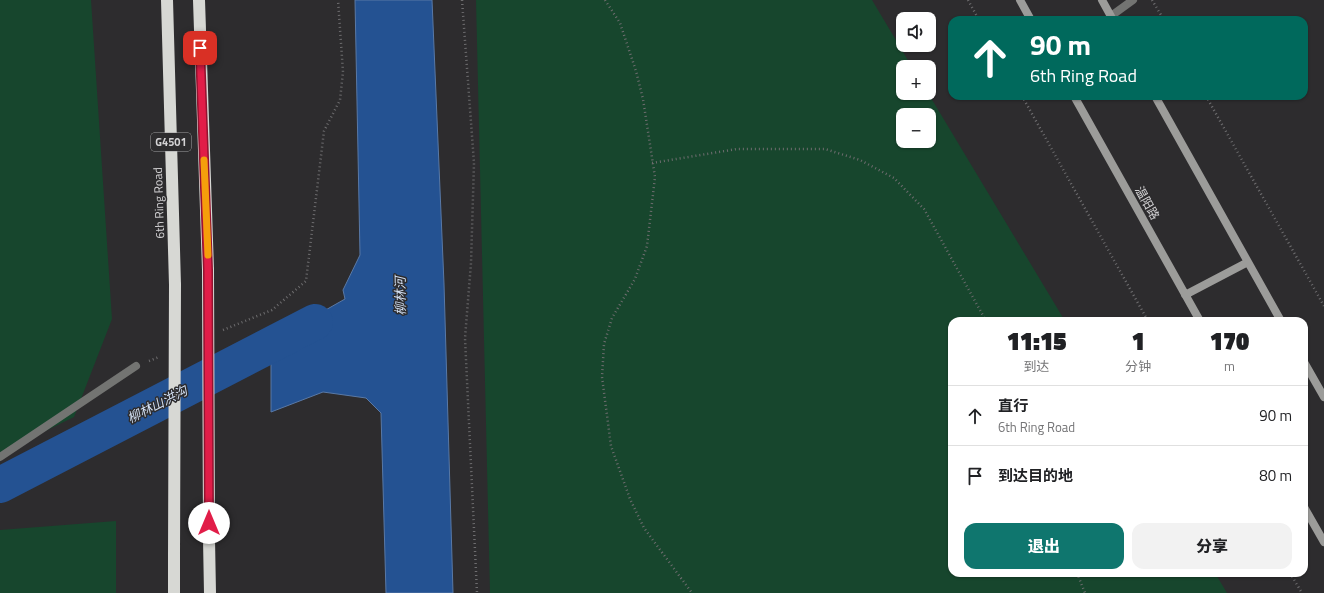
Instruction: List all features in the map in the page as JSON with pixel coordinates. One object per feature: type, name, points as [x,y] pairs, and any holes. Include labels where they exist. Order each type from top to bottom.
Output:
[{"type":"highway","name":"6th Ring Road","points":[[167,0],[176,285],[174,593]]},
{"type":"highway","name":"G4501","points":[[199,0],[208,270],[210,593]]},
{"type":"main road","points":[[1020,0],[1029,16]]},
{"type":"main road","points":[[1102,0],[1111,16]]},
{"type":"main road","name":"温阳路","points":[[1076,100],[1198,317]]},
{"type":"main road","points":[[1157,100],[1279,317]]},
{"type":"main road","points":[[1185,295],[1248,262]]},
{"type":"main road","points":[[1308,369],[1324,398]]},
{"type":"main road","points":[[1308,514],[1324,542]]},
{"type":"street","points":[[1114,16],[1133,0]]},
{"type":"street","points":[[0,457],[136,366]]},
{"type":"path","points":[[222,331],[272,310],[306,281],[324,132],[340,100],[343,72],[338,0]]},
{"type":"path","points":[[462,0],[474,163],[471,263],[465,338],[477,593]]},
{"type":"path","points":[[605,0],[620,23],[636,71],[643,99],[655,177],[648,246],[635,279],[612,318],[604,344],[602,377],[611,446],[630,499],[644,528],[692,593]]},
{"type":"path","points":[[968,0],[977,16]]},
{"type":"path","points":[[1152,0],[1162,16]]},
{"type":"path","points":[[1024,100],[1146,317]]},
{"type":"path","points":[[1208,100],[1324,306]]},
{"type":"path","points":[[652,163],[737,149],[825,149],[860,160],[894,178],[924,209],[984,317]]},
{"type":"path","points":[[136,366],[164,355]]},
{"type":"path","points":[[1079,577],[1085,593]]},
{"type":"path","points":[[1292,577],[1302,593]]},
{"type":"green space","points":[[0,0],[91,0],[112,319],[74,417],[0,453]]},
{"type":"green space","points":[[476,0],[872,0],[896,40],[896,52],[903,52],[908,60],[896,60],[896,100],[932,100],[1063,317],[948,317],[948,577],[1217,577],[1227,593],[490,593]]},
{"type":"green space","points":[[116,521],[116,593],[0,593],[0,530]]},
{"type":"water","name":"柳林河","points":[[355,0],[432,0],[444,284],[453,593],[386,593],[381,413],[366,398],[323,392],[271,412],[271,341],[345,299],[343,290],[360,255]]},
{"type":"waterway","name":"柳林山洪沟","points":[[0,485],[315,322]]},
{"type":"slow traffic","points":[[204,160],[208,255]]},
{"type":"route","points":[[200,48],[208,270],[209,523]]}]
